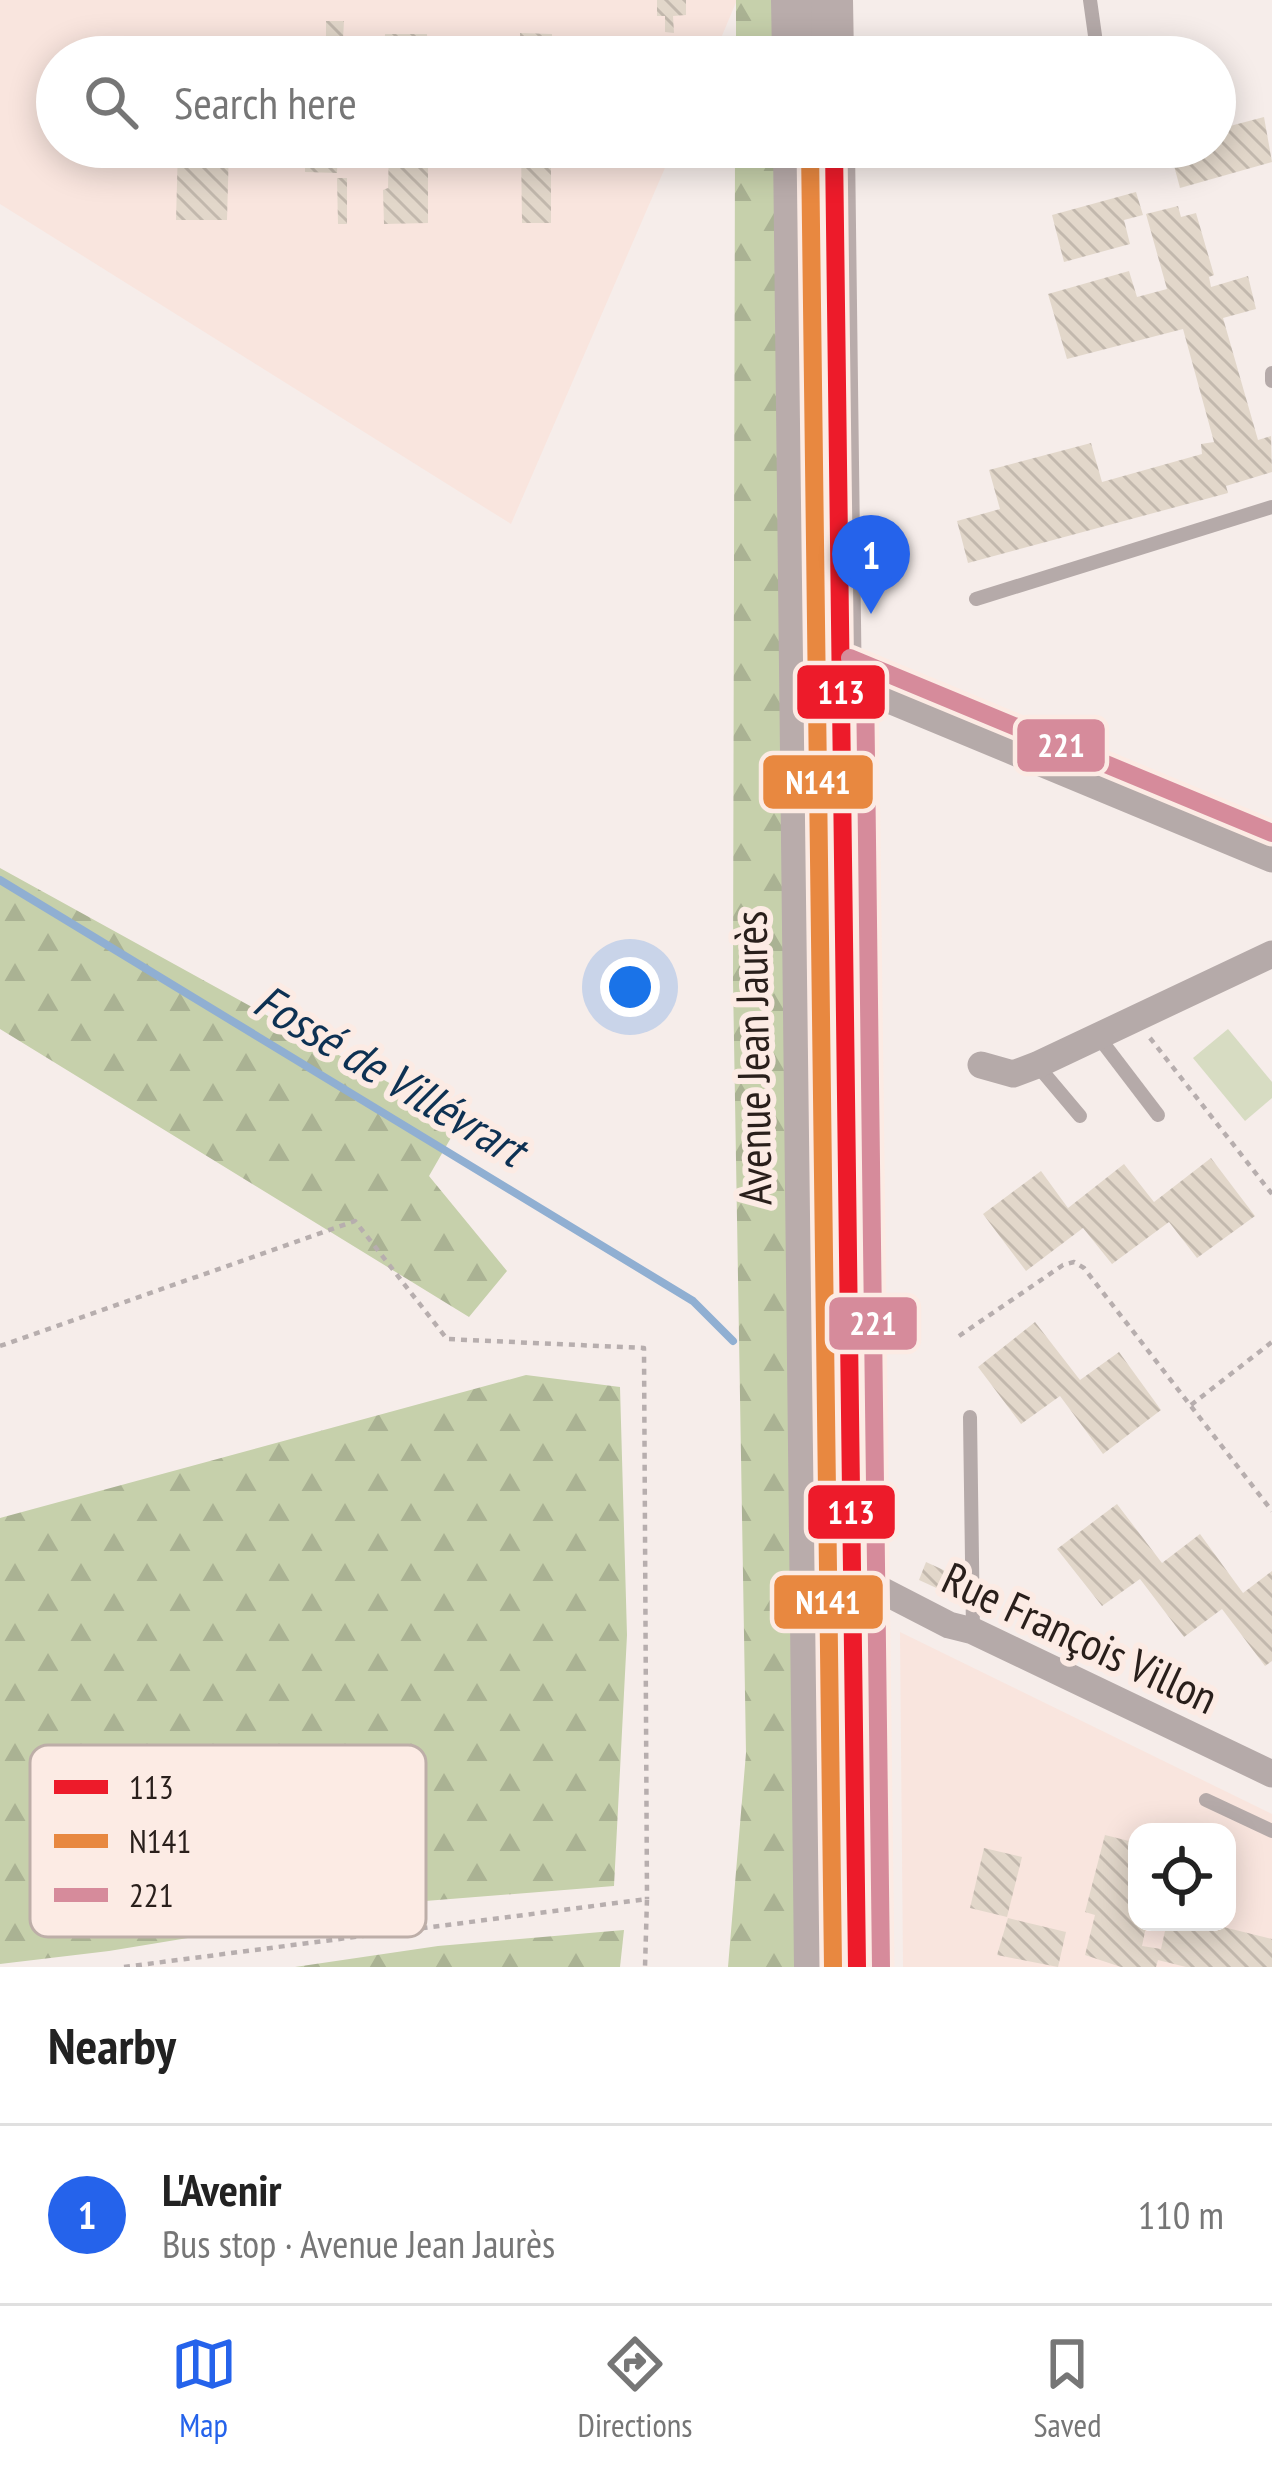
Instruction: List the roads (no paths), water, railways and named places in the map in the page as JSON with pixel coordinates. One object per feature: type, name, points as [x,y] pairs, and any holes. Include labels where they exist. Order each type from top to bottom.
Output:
[{"type":"main road","points":[[792,0],[793,36]]},
{"type":"main road","points":[[832,0],[832,36]]},
{"type":"main road","name":"Avenue Jean Jaurès","points":[[794,168],[815,1967]]},
{"type":"main road","name":"Avenue Jean Jaurès","points":[[834,168],[856,1967]]},
{"type":"street","points":[[795,338],[813,446],[820,654],[841,680],[1268,852]]},
{"type":"street","points":[[981,1065],[1013,1074],[1037,1065],[1272,954]]},
{"type":"street","name":"Rue François Villon","points":[[854,1576],[1272,1774]]},
{"type":"lane","points":[[1090,0],[1095,36]]},
{"type":"lane","points":[[976,599],[1272,507]]},
{"type":"lane","points":[[1097,1035],[1158,1114]]},
{"type":"lane","points":[[1037,1065],[1080,1116]]},
{"type":"lane","points":[[970,1417],[973,1631]]},
{"type":"lane","points":[[1206,1800],[1272,1831]]},
{"type":"waterway","name":"Fossé de Villévrart","points":[[0,880],[693,1301],[733,1341]]},
{"type":"place","name":"L'Avenir","points":[[871,614]]}]
